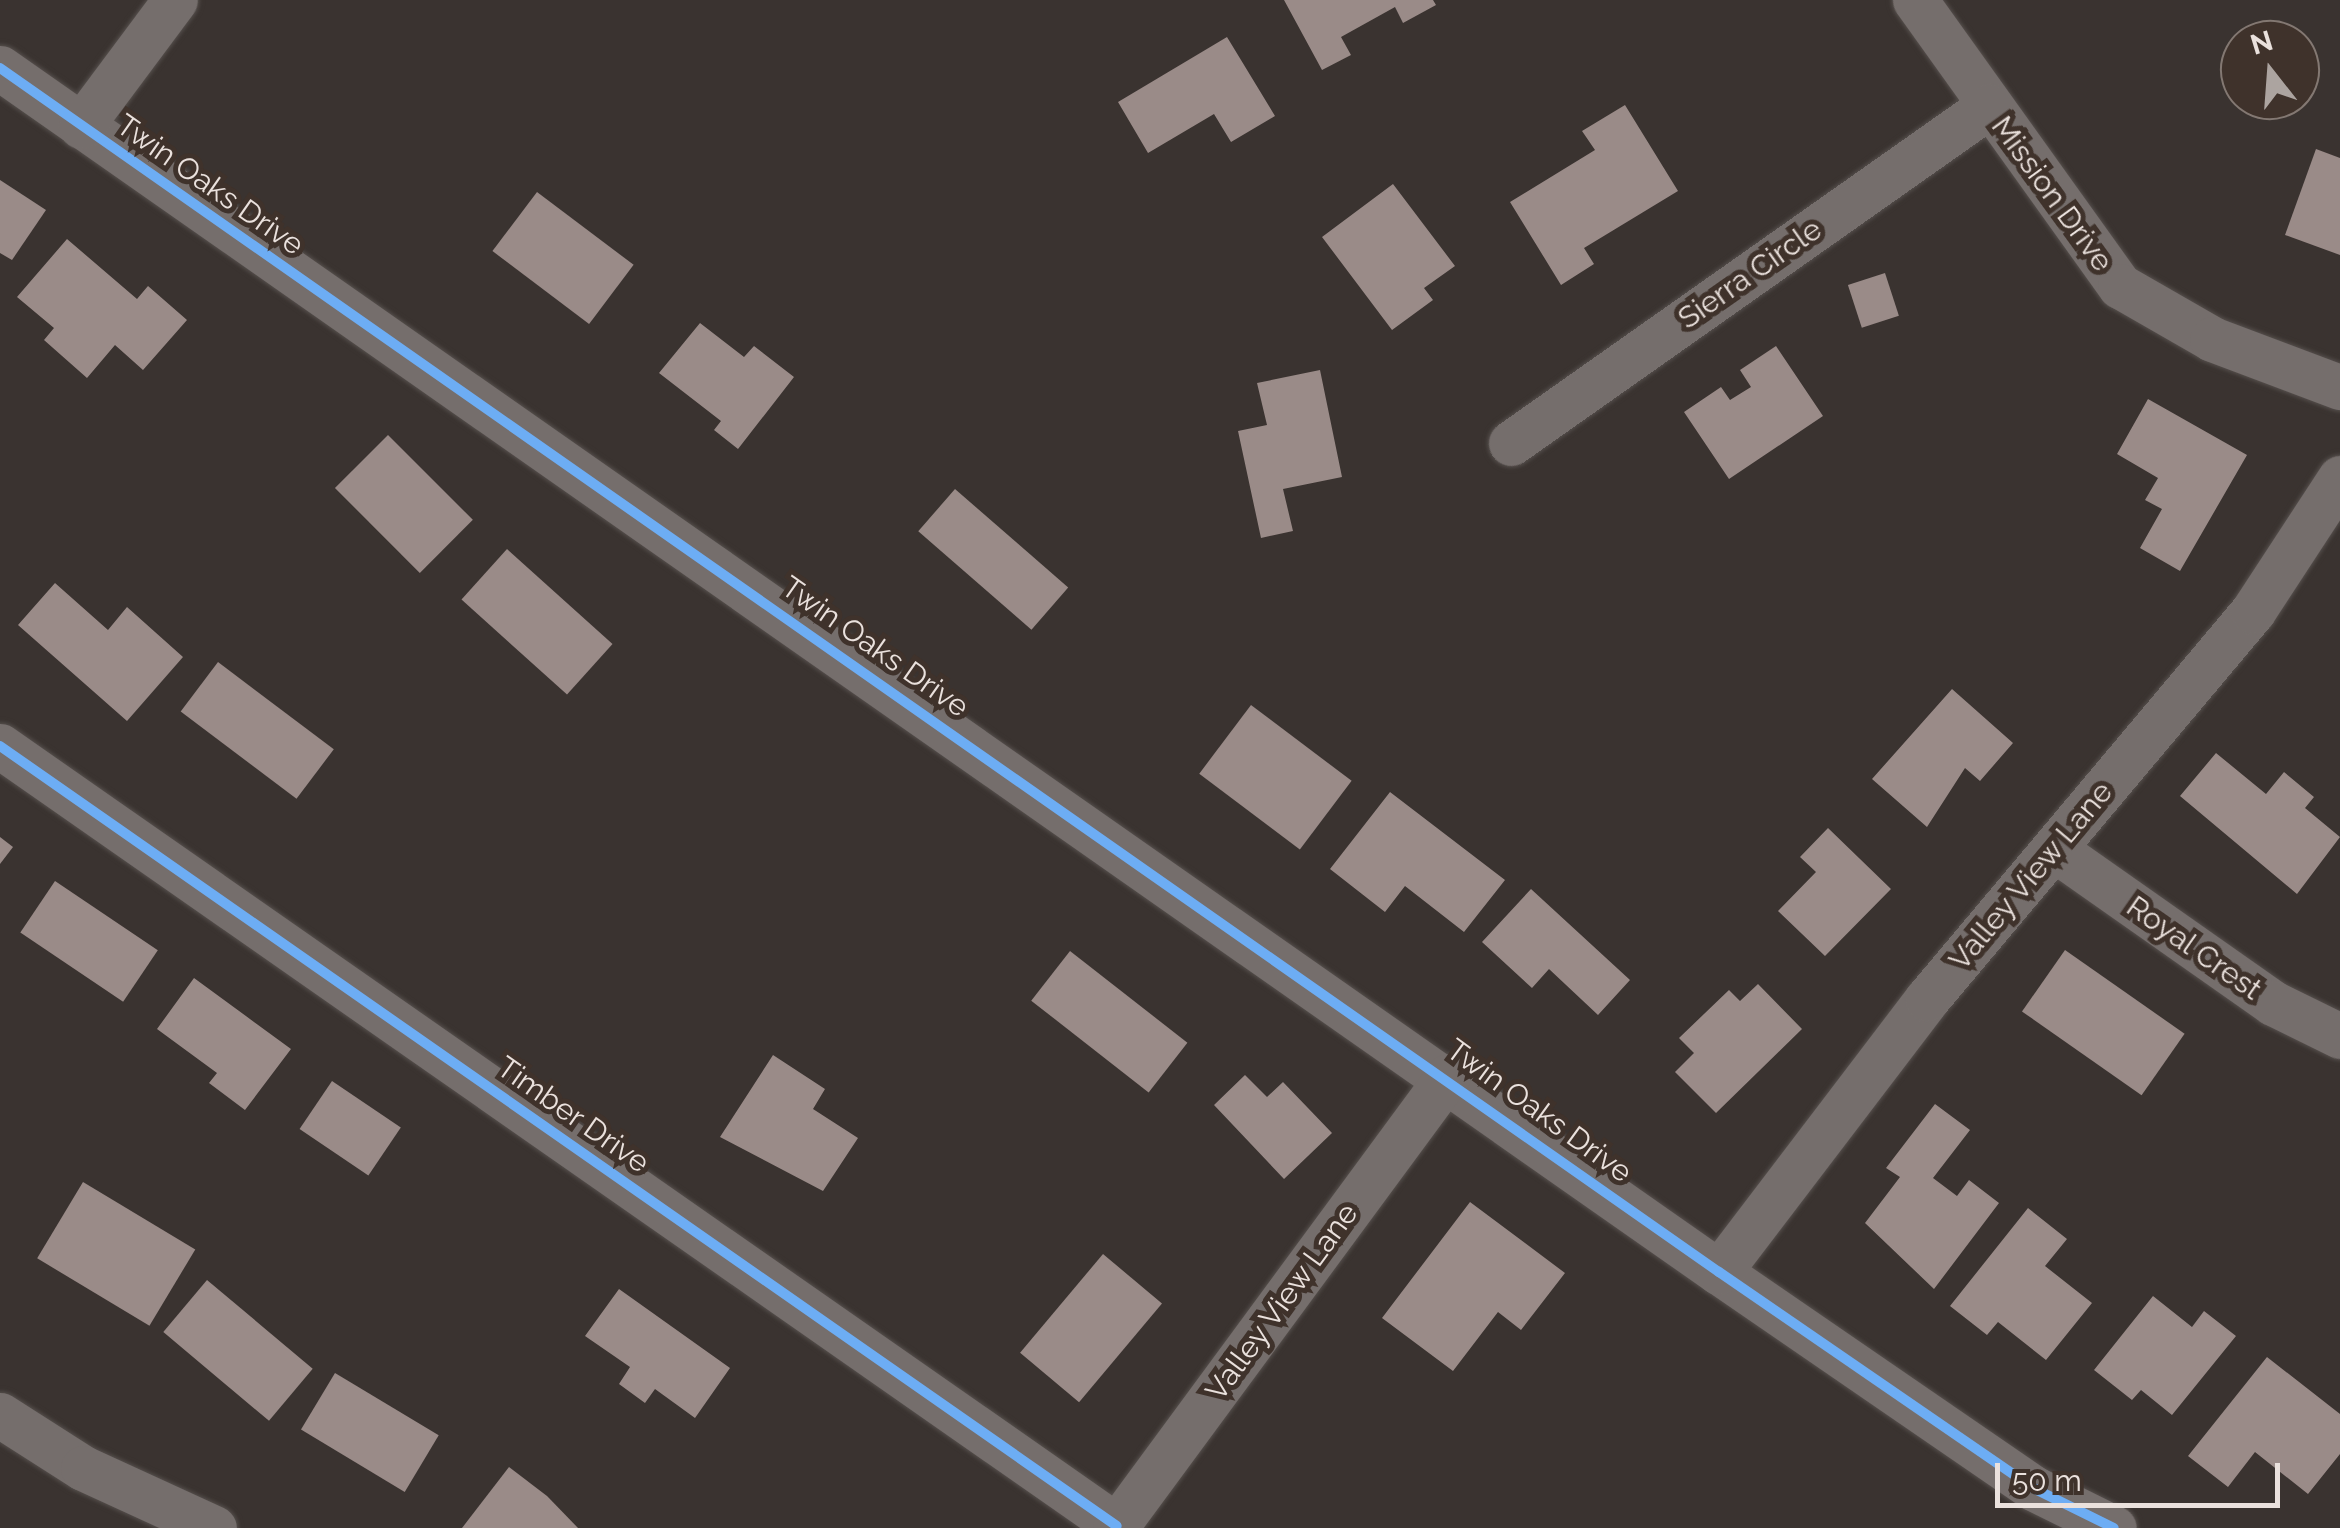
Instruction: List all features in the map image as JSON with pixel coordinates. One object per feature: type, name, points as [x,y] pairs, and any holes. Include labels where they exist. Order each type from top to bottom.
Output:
[{"type":"street","points":[[81,126],[176,0]]},
{"type":"street","name":"Mission Drive","points":[[1916,0],[2120,286],[2212,339],[2340,387]]},
{"type":"street","name":"Twin Oaks Drive","points":[[0,68],[1448,1076],[1719,1272],[2033,1488],[2114,1528]]},
{"type":"street","name":"Sierra Circle","points":[[1510,443],[1988,106]]},
{"type":"street","name":"Valley View Lane","points":[[1719,1272],[2054,849],[2254,611],[2340,478]]},
{"type":"street","name":"Timber Drive","points":[[0,746],[1116,1527]]},
{"type":"street","name":"Royal Crest","points":[[2054,849],[2273,1003],[2340,1036]]},
{"type":"street","name":"Valley View Lane","points":[[1116,1527],[1448,1076]]},
{"type":"street","points":[[0,1415],[83,1468],[214,1528]]},
{"type":"building","points":[[1284,0],[1433,0],[1436,5],[1403,23],[1395,7],[1341,37],[1351,55],[1322,70]]},
{"type":"building","points":[[1227,37],[1275,116],[1231,142],[1214,114],[1148,153],[1118,102]]},
{"type":"building","points":[[1625,105],[1678,191],[1584,248],[1594,264],[1561,285],[1510,202],[1595,150],[1582,131]]},
{"type":"building","points":[[2316,149],[2340,158],[2340,255],[2285,235]]},
{"type":"building","points":[[0,180],[46,210],[12,260],[0,253]]},
{"type":"building","points":[[1393,184],[1455,266],[1424,288],[1433,300],[1392,330],[1322,237]]},
{"type":"building","points":[[537,192],[634,265],[589,324],[492,251]]},
{"type":"building","points":[[67,239],[137,299],[148,286],[187,320],[143,370],[115,345],[87,378],[44,340],[54,328],[17,297]]},
{"type":"building","points":[[1885,273],[1899,316],[1862,328],[1848,285]]},
{"type":"building","points":[[700,323],[744,357],[754,346],[794,377],[738,449],[714,430],[721,421],[659,373]]},
{"type":"building","points":[[1776,346],[1823,416],[1729,479],[1684,412],[1721,387],[1730,400],[1751,387],[1740,370]]},
{"type":"building","points":[[1320,370],[1342,477],[1283,489],[1293,531],[1261,538],[1238,431],[1267,425],[1257,383]]},
{"type":"building","points":[[2148,399],[2247,455],[2180,571],[2140,548],[2162,509],[2145,500],[2158,478],[2117,454]]},
{"type":"building","points":[[388,435],[473,520],[420,573],[335,488]]},
{"type":"building","points":[[955,489],[1068,587],[1031,630],[918,531]]},
{"type":"building","points":[[507,549],[613,644],[567,695],[461,600]]},
{"type":"building","points":[[55,583],[108,630],[127,607],[183,657],[127,721],[18,625]]},
{"type":"building","points":[[218,662],[334,749],[296,799],[181,712]]},
{"type":"building","points":[[1952,689],[2013,743],[1980,781],[1965,768],[1927,827],[1872,779]]},
{"type":"building","points":[[1251,705],[1352,781],[1300,850],[1199,774]]},
{"type":"building","points":[[2216,753],[2266,794],[2284,772],[2314,797],[2305,808],[2340,837],[2297,894],[2180,796]]},
{"type":"building","points":[[1390,792],[1505,880],[1464,932],[1405,886],[1385,912],[1330,869]]},
{"type":"building","points":[[1828,828],[1891,889],[1825,956],[1778,911],[1816,872],[1800,857]]},
{"type":"building","points":[[0,837],[13,847],[0,864]]},
{"type":"building","points":[[55,881],[158,950],[123,1002],[20,932]]},
{"type":"building","points":[[1531,889],[1630,980],[1598,1015],[1549,969],[1532,988],[1482,942]]},
{"type":"building","points":[[2065,950],[2185,1034],[2142,1095],[2022,1011]]},
{"type":"building","points":[[1070,951],[1187,1043],[1149,1092],[1031,1001]]},
{"type":"building","points":[[194,978],[291,1049],[245,1110],[209,1083],[217,1073],[157,1029]]},
{"type":"building","points":[[1758,984],[1802,1029],[1716,1113],[1675,1072],[1694,1053],[1679,1038],[1729,990],[1740,1001]]},
{"type":"building","points":[[773,1055],[825,1089],[813,1109],[858,1138],[823,1191],[720,1137]]},
{"type":"building","points":[[1245,1075],[1267,1097],[1283,1082],[1332,1133],[1284,1179],[1214,1105]]},
{"type":"building","points":[[332,1081],[401,1127],[368,1175],[300,1129]]},
{"type":"building","points":[[1935,1104],[1970,1130],[1933,1178],[1957,1196],[1969,1180],[1999,1203],[1934,1289],[1865,1223],[1900,1177],[1886,1168]]},
{"type":"building","points":[[83,1182],[195,1249],[149,1326],[37,1258]]},
{"type":"building","points":[[1470,1202],[1565,1273],[1521,1330],[1498,1312],[1453,1371],[1382,1318]]},
{"type":"building","points":[[2028,1208],[2067,1239],[2045,1266],[2092,1303],[2046,1360],[1998,1322],[1987,1335],[1950,1306]]},
{"type":"building","points":[[1103,1254],[1162,1303],[1079,1402],[1020,1353]]},
{"type":"building","points":[[207,1280],[313,1369],[269,1421],[163,1332]]},
{"type":"building","points":[[619,1289],[730,1368],[695,1418],[655,1389],[645,1403],[619,1384],[630,1367],[585,1336]]},
{"type":"building","points":[[2153,1296],[2192,1327],[2204,1311],[2236,1336],[2172,1415],[2141,1390],[2132,1400],[2094,1370]]},
{"type":"building","points":[[2267,1357],[2340,1414],[2340,1454],[2308,1494],[2255,1452],[2228,1487],[2188,1456]]},
{"type":"building","points":[[335,1373],[439,1435],[405,1492],[301,1430]]},
{"type":"building","points":[[509,1467],[547,1496],[578,1528],[462,1528]]},
{"type":"cycle path","points":[[0,68],[1719,1272],[2033,1488],[2114,1528]]},
{"type":"cycle path","points":[[0,746],[1117,1526]]}]
